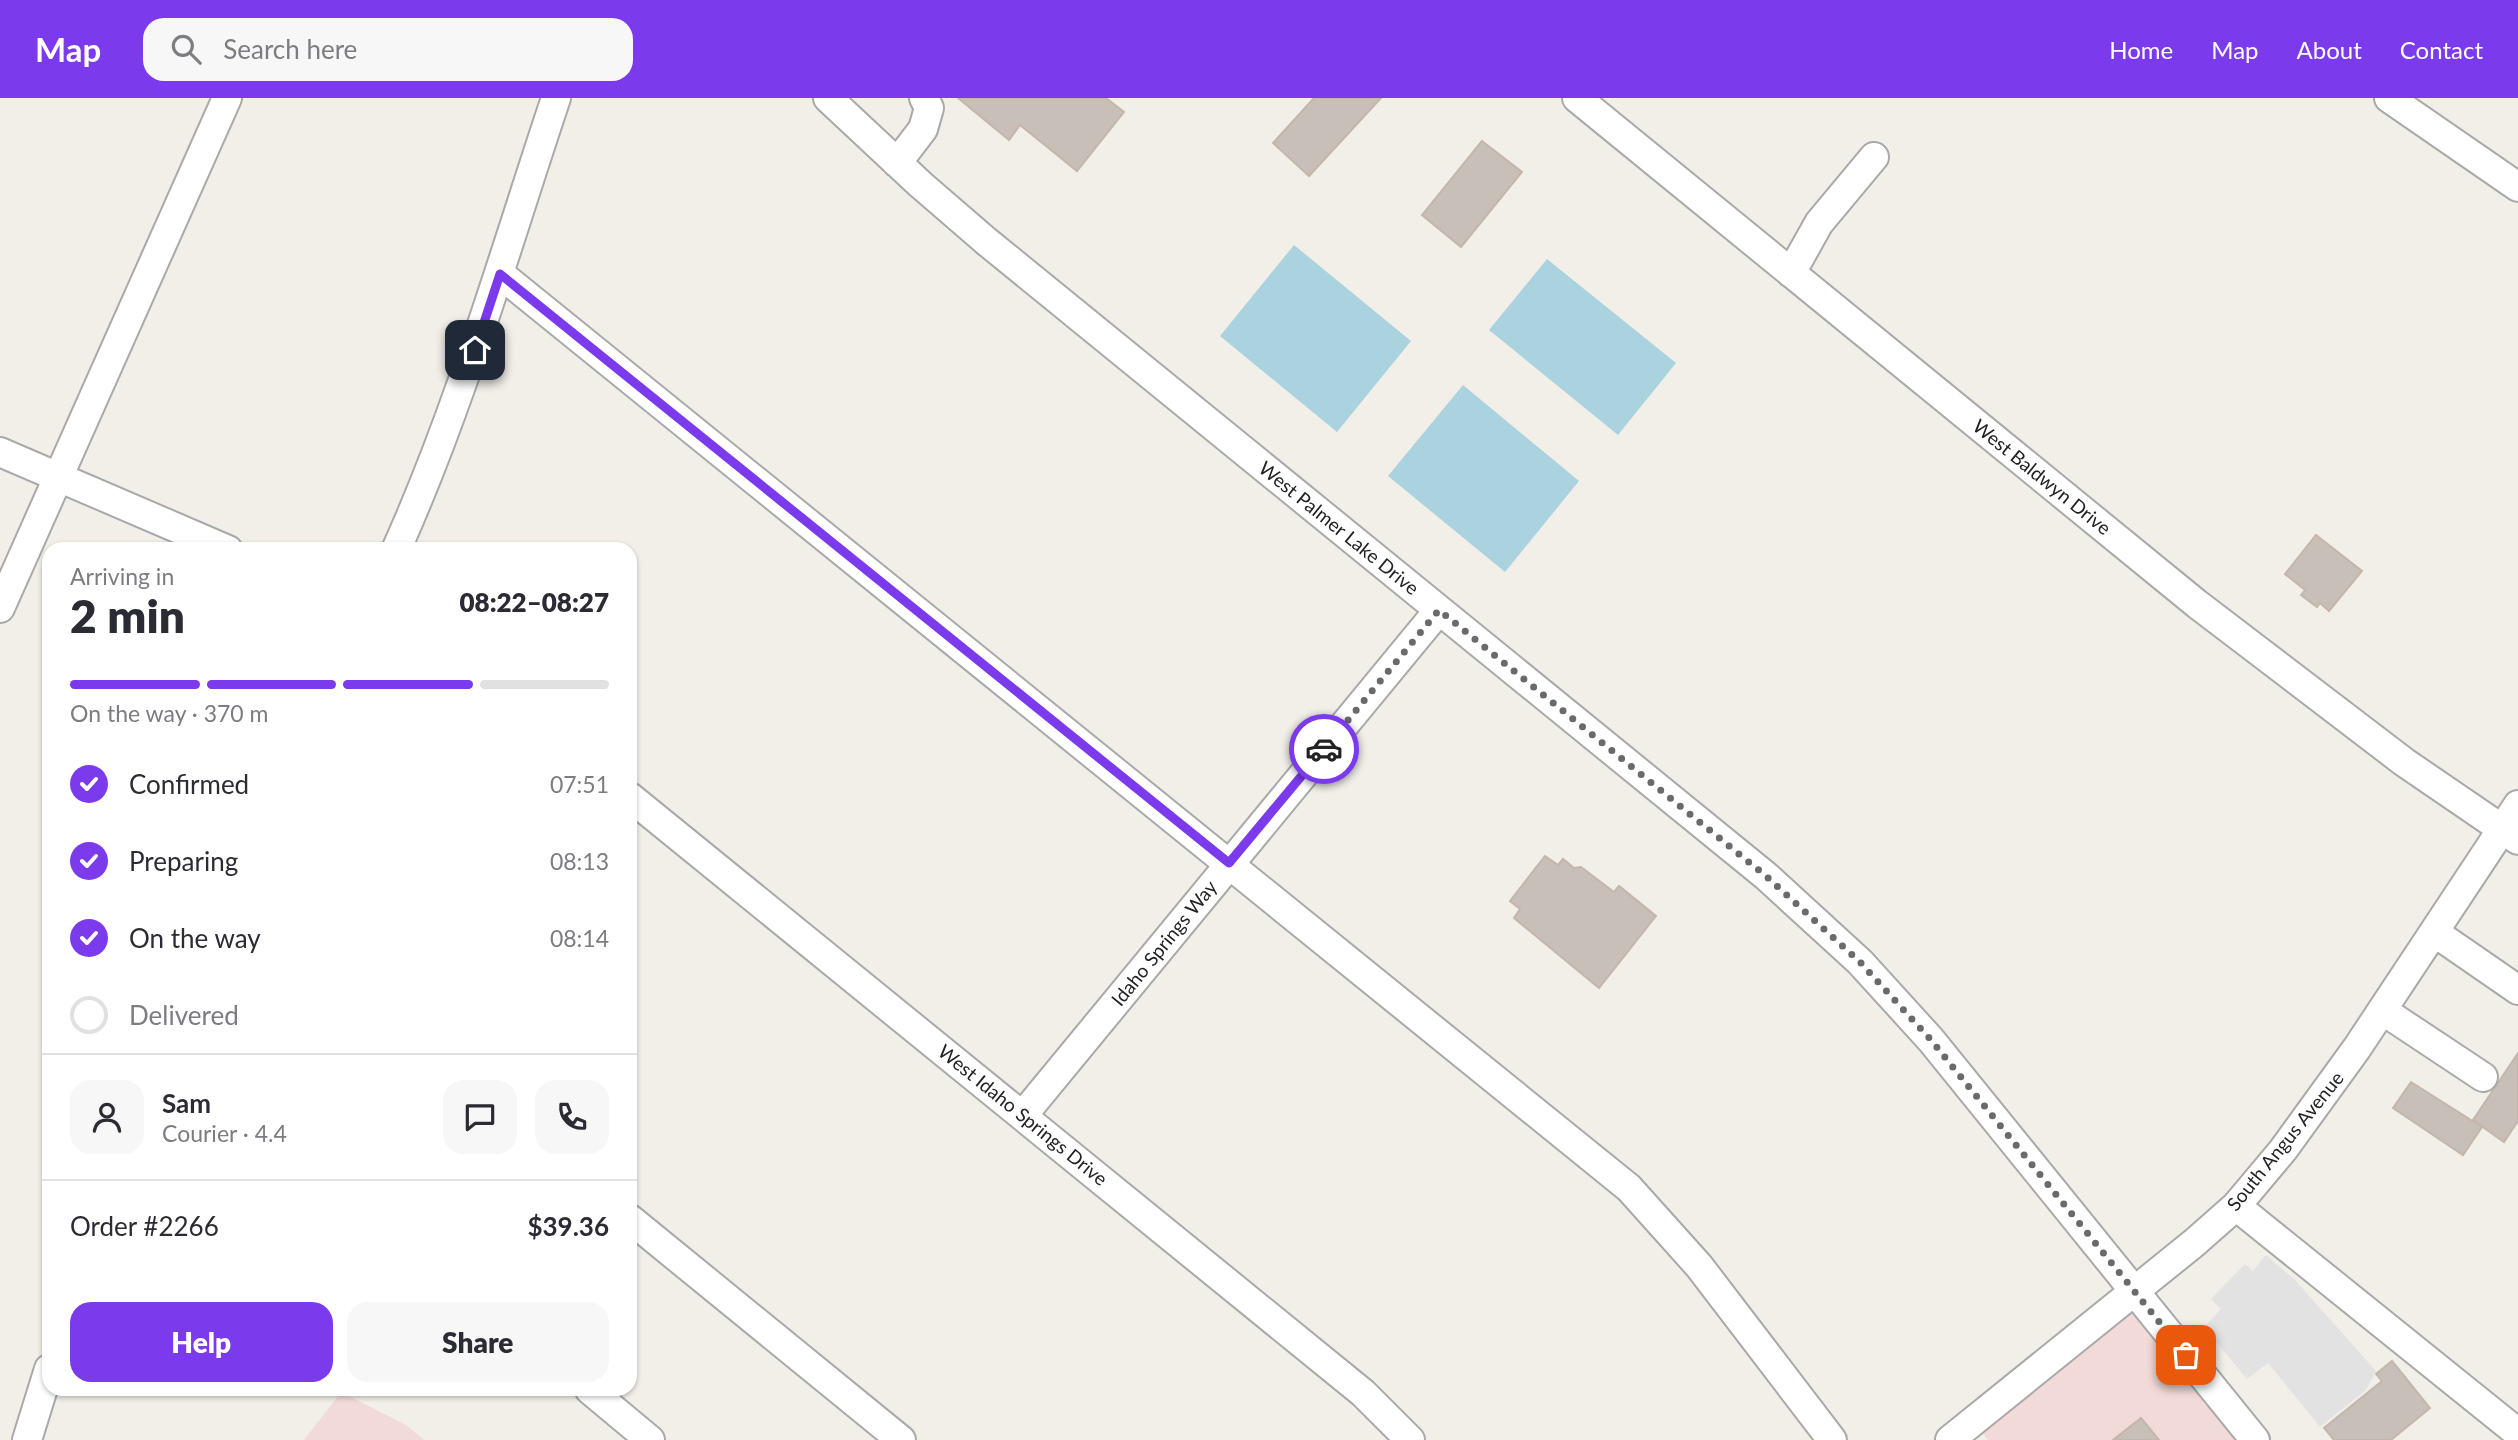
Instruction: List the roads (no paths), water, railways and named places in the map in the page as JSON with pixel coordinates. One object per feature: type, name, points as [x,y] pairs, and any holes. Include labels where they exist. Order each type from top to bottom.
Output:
[{"type":"street","points":[[0,608],[227,98]]},
{"type":"street","points":[[399,542],[448,424],[500,274],[556,98]]},
{"type":"street","name":"West Palmer Lake Drive","points":[[828,98],[986,241],[1766,876],[1860,962],[1931,1040],[2255,1440]]},
{"type":"street","points":[[897,163],[923,129],[929,108],[924,98]]},
{"type":"street","name":"West Baldwyn Drive","points":[[1577,98],[2197,604],[2392,753],[2510,835]]},
{"type":"street","points":[[2389,98],[2518,187]]},
{"type":"street","points":[[1791,272],[1819,223],[1874,157]]},
{"type":"street","points":[[500,274],[1629,1188],[1699,1266],[1832,1440]]},
{"type":"street","points":[[0,452],[209,542]]},
{"type":"street","name":"Idaho Springs Way","points":[[1023,1115],[1439,610]]},
{"type":"street","name":"West Idaho Springs Drive","points":[[637,803],[1363,1393],[1410,1440]]},
{"type":"street","name":"South Angus Avenue","points":[[1950,1440],[2236,1206],[2319,1102],[2434,932],[2510,835],[2518,805]]},
{"type":"street","points":[[2434,932],[2518,990]]},
{"type":"street","points":[[2382,1010],[2483,1077]]},
{"type":"street","points":[[2236,1206],[2518,1433]]},
{"type":"street","points":[[637,1225],[901,1440]]},
{"type":"street","points":[[27,1440],[42,1392]]},
{"type":"street","points":[[597,1396],[650,1440]]},
{"type":"water","points":[[1294,245],[1411,341],[1337,432],[1220,336]]},
{"type":"water","points":[[1547,259],[1676,363],[1618,435],[1489,330]]},
{"type":"water","points":[[1463,385],[1579,481],[1505,572],[1388,476]]}]
